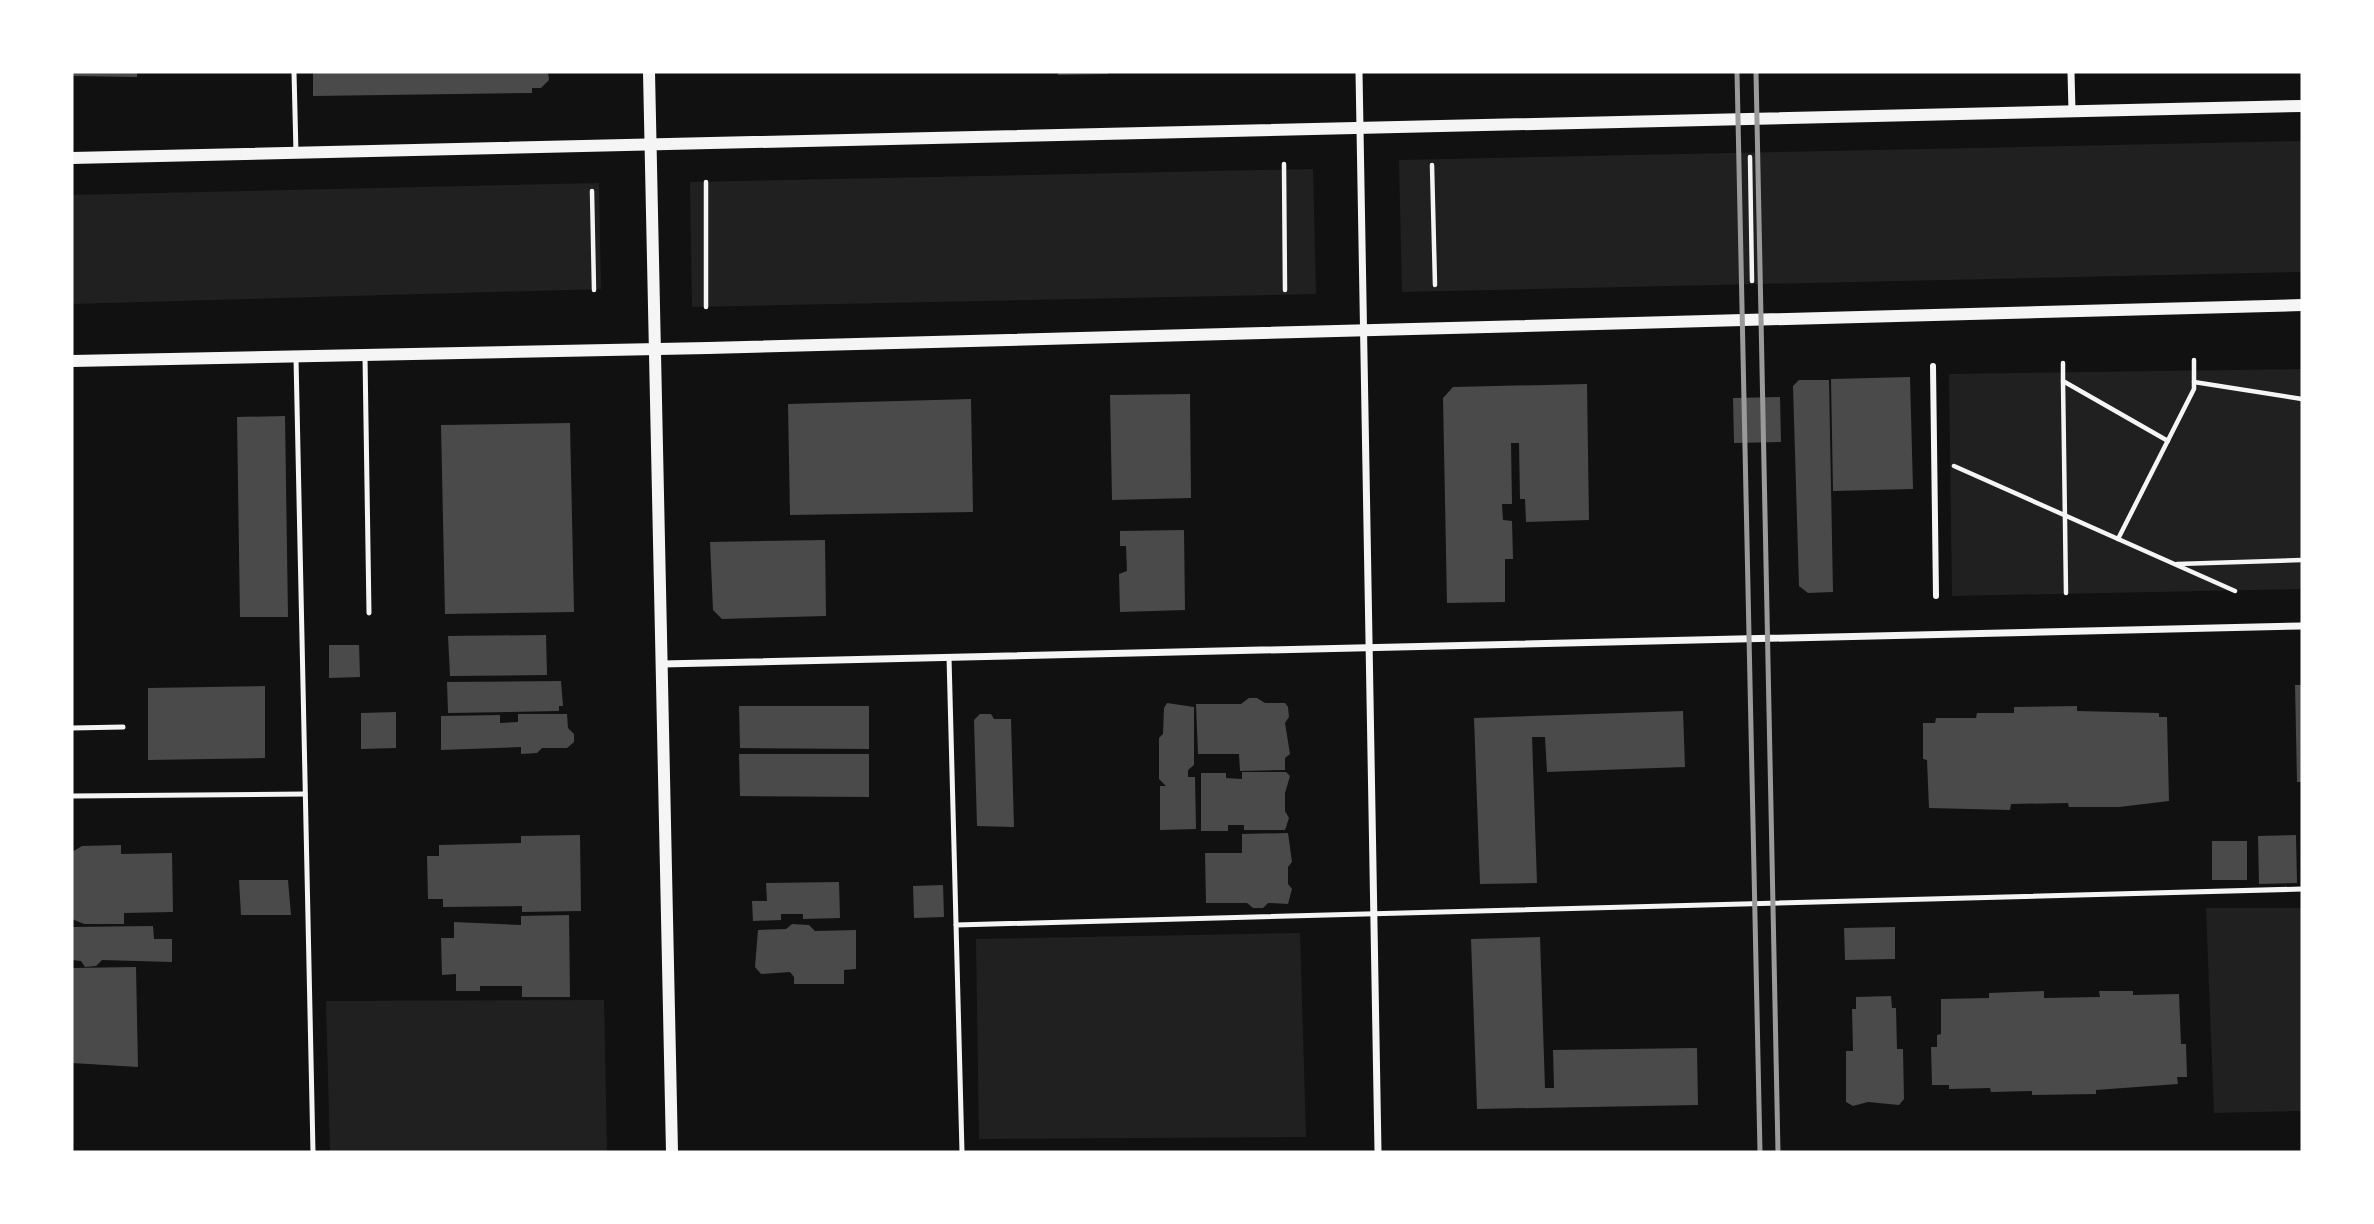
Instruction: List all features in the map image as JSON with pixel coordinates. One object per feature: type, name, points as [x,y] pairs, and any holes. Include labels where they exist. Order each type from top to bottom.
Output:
[{"type":"street","points":[[649,72],[672,1152]]},
{"type":"street","points":[[1359,72],[1378,1152]]},
{"type":"street","points":[[2071,72],[2072,111]]},
{"type":"street","points":[[72,158],[2302,106]]},
{"type":"street","points":[[72,360],[656,349],[2302,305]]},
{"type":"street","points":[[1933,366],[1936,596]]},
{"type":"street","points":[[662,664],[2302,626]]},
{"type":"lane","points":[[294,72],[296,153]]},
{"type":"lane","points":[[365,354],[369,613]]},
{"type":"lane","points":[[296,355],[313,1152]]},
{"type":"lane","points":[[949,657],[961,1152]]},
{"type":"lane","points":[[72,728],[123,727]]},
{"type":"lane","points":[[72,796],[305,794]]},
{"type":"lane","points":[[956,925],[2302,889]]},
{"type":"path","points":[[1750,158],[1752,281]]},
{"type":"path","points":[[1284,164],[1284,290]]},
{"type":"path","points":[[1432,165],[1435,285]]},
{"type":"path","points":[[706,182],[706,306]]},
{"type":"path","points":[[592,191],[594,290]]},
{"type":"path","points":[[2119,539],[2194,390],[2194,360]]},
{"type":"path","points":[[2063,363],[2066,593]]},
{"type":"path","points":[[2063,381],[2168,441]]},
{"type":"path","points":[[2194,383],[2302,399]]},
{"type":"path","points":[[1934,457],[2235,590]]},
{"type":"path","points":[[2175,564],[2302,561]]},
{"type":"shaded area","points":[[2302,141],[2302,272],[1402,292],[1399,160]]},
{"type":"shaded area","points":[[1313,169],[1316,294],[692,307],[690,182]]},
{"type":"shaded area","points":[[599,183],[601,289],[72,304],[72,195]]},
{"type":"shaded area","points":[[2302,369],[2302,589],[1952,596],[1949,374]]},
{"type":"shaded area","points":[[2206,908],[2302,908],[2302,1111],[2214,1113]]},
{"type":"shaded area","points":[[1300,933],[1306,1137],[979,1139],[976,939]]},
{"type":"shaded area","points":[[604,1000],[607,1152],[330,1152],[326,1001]]},
{"type":"building","points":[[72,72],[137,72],[137,77],[72,76]]},
{"type":"building","points":[[313,72],[548,72],[549,80],[541,88],[532,88],[532,93],[313,96]]},
{"type":"building","points":[[1058,72],[1108,72],[1108,74],[1058,75]]},
{"type":"building","points":[[1910,377],[1913,489],[1833,491],[1831,379]]},
{"type":"building","points":[[1799,380],[1829,380],[1833,592],[1808,593],[1799,586],[1793,386]]},
{"type":"building","points":[[1587,384],[1589,520],[1526,522],[1525,499],[1520,499],[1519,443],[1511,443],[1512,504],[1502,504],[1503,520],[1512,521],[1513,559],[1505,559],[1505,602],[1447,603],[1443,398],[1453,387]]},
{"type":"building","points":[[1190,394],[1191,498],[1112,500],[1110,395]]},
{"type":"building","points":[[1780,397],[1781,442],[1734,443],[1733,398]]},
{"type":"building","points":[[971,399],[973,512],[790,515],[788,404]]},
{"type":"building","points":[[285,416],[288,617],[240,617],[237,417]]},
{"type":"building","points":[[570,423],[574,612],[445,614],[441,425]]},
{"type":"building","points":[[1184,530],[1185,610],[1120,612],[1119,574],[1127,571],[1126,546],[1120,546],[1120,531]]},
{"type":"building","points":[[825,540],[826,616],[722,619],[713,610],[710,542]]},
{"type":"building","points":[[546,635],[547,675],[450,676],[448,636]]},
{"type":"building","points":[[329,645],[359,645],[360,677],[329,678]]},
{"type":"building","points":[[561,681],[563,706],[559,706],[559,711],[448,713],[447,682]]},
{"type":"building","points":[[2295,685],[2302,685],[2302,782],[2297,782]]},
{"type":"building","points":[[265,686],[265,758],[148,760],[148,688]]},
{"type":"building","points":[[1249,698],[1257,698],[1265,703],[1285,703],[1288,707],[1289,717],[1285,723],[1290,754],[1285,758],[1285,770],[1240,771],[1239,754],[1198,754],[1196,704],[1241,704]]},
{"type":"building","points":[[1167,703],[1194,707],[1194,765],[1188,770],[1188,777],[1195,777],[1196,829],[1160,830],[1160,786],[1166,786],[1159,779],[1159,738],[1163,734],[1164,708]]},
{"type":"building","points":[[739,706],[869,706],[869,749],[740,748]]},
{"type":"building","points":[[2077,706],[2077,711],[2159,713],[2159,717],[2167,717],[2169,801],[2119,807],[2069,807],[2068,803],[2011,804],[2010,810],[1929,808],[1927,760],[1923,759],[1923,723],[1935,723],[1936,718],[1976,718],[1977,713],[2014,713],[2014,707]]},
{"type":"building","points":[[1683,711],[1685,767],[1547,772],[1545,737],[1532,737],[1537,883],[1480,884],[1474,718]]},
{"type":"building","points":[[396,712],[396,748],[361,749],[361,713]]},
{"type":"building","points":[[518,714],[567,714],[568,728],[574,734],[574,742],[567,748],[542,748],[537,753],[521,754],[521,747],[441,750],[441,716],[500,715],[500,723],[518,722]]},
{"type":"building","points":[[980,714],[991,714],[994,719],[1011,719],[1014,827],[977,826],[974,720]]},
{"type":"building","points":[[739,754],[869,754],[869,797],[740,796]]},
{"type":"building","points":[[1242,772],[1286,772],[1290,776],[1285,793],[1285,811],[1289,818],[1285,830],[1244,830],[1244,825],[1228,825],[1228,831],[1201,831],[1201,773],[1226,773],[1226,778],[1242,779]]},
{"type":"building","points":[[1288,833],[1292,862],[1288,867],[1288,884],[1292,889],[1288,904],[1268,903],[1263,908],[1253,908],[1247,903],[1206,903],[1205,853],[1242,853],[1242,834]]},
{"type":"building","points":[[580,835],[581,911],[522,912],[522,906],[443,907],[443,899],[428,899],[427,856],[439,856],[439,845],[521,843],[521,836]]},
{"type":"building","points":[[2296,835],[2297,883],[2259,884],[2258,836]]},
{"type":"building","points":[[2212,841],[2247,841],[2247,880],[2212,880]]},
{"type":"building","points":[[121,845],[121,854],[172,853],[173,912],[124,913],[124,924],[84,924],[72,919],[72,852],[82,846]]},
{"type":"building","points":[[239,880],[288,880],[291,915],[241,915]]},
{"type":"building","points":[[839,882],[840,918],[803,919],[803,914],[781,914],[781,920],[753,921],[752,901],[767,901],[766,883]]},
{"type":"building","points":[[943,885],[944,917],[914,918],[913,886]]},
{"type":"building","points":[[569,915],[570,997],[522,997],[522,986],[480,986],[480,991],[456,991],[456,974],[442,975],[441,938],[454,938],[454,922],[521,925],[521,916]]},
{"type":"building","points":[[792,924],[809,925],[815,931],[856,930],[856,969],[844,970],[844,984],[794,984],[794,977],[790,972],[761,974],[755,967],[758,930],[786,929]]},
{"type":"building","points":[[153,926],[154,939],[172,939],[172,962],[102,960],[96,966],[85,967],[81,961],[72,960],[72,927]]},
{"type":"building","points":[[1895,927],[1895,959],[1845,960],[1844,928]]},
{"type":"building","points":[[1540,937],[1545,1088],[1554,1088],[1553,1050],[1697,1048],[1698,1105],[1477,1109],[1471,939]]},
{"type":"building","points":[[136,967],[138,1067],[72,1063],[72,968]]},
{"type":"building","points":[[2044,991],[2044,998],[2100,997],[2099,991],[2133,991],[2133,995],[2179,994],[2181,1044],[2186,1044],[2187,1077],[2177,1077],[2178,1084],[2096,1090],[2096,1094],[2032,1095],[2032,1091],[1991,1092],[1990,1088],[1949,1089],[1949,1085],[1932,1085],[1931,1047],[1937,1047],[1937,1035],[1941,1034],[1941,999],[1989,998],[1989,993]]},
{"type":"building","points":[[1891,996],[1892,1008],[1896,1008],[1897,1049],[1903,1049],[1904,1099],[1899,1105],[1868,1102],[1853,1106],[1846,1102],[1846,1051],[1853,1051],[1852,1009],[1856,1009],[1856,997]]},
{"type":"railway","points":[[1737,72],[1760,1152]]},
{"type":"railway","points":[[1756,72],[1778,1152]]}]
